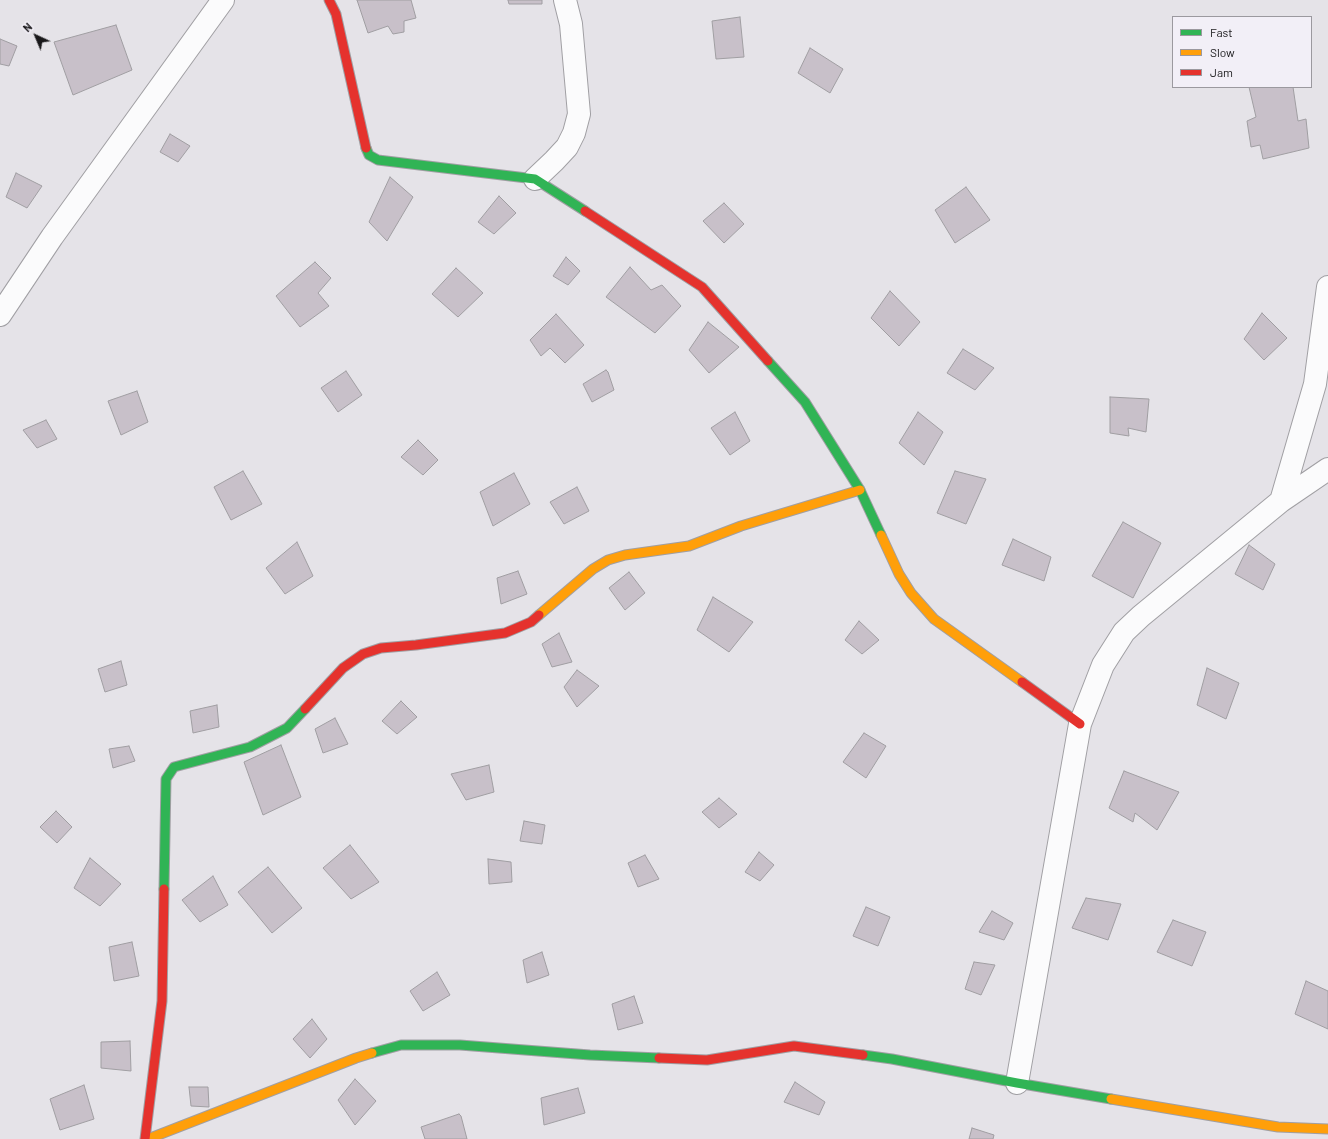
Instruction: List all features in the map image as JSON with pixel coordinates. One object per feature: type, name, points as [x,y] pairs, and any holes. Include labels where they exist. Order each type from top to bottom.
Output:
[{"type":"street","points":[[0,315],[52,237],[223,0]]},
{"type":"street","points":[[329,0],[336,14],[354,90],[364,145],[369,155],[378,160],[535,179],[702,286],[805,402],[860,490],[899,574],[911,593],[934,619],[1080,724]]},
{"type":"street","points":[[535,179],[567,147],[574,133],[580,114],[571,24],[565,0]]},
{"type":"street","points":[[1281,501],[1315,384],[1328,287]]},
{"type":"street","points":[[1017,1083],[1080,724],[1103,665],[1124,632],[1141,616],[1281,501],[1328,469]]},
{"type":"street","points":[[144,1139],[162,1001],[166,779],[174,767],[250,747],[287,728],[344,668],[363,654],[381,648],[505,634],[531,622],[593,570],[608,560],[625,555],[688,546],[741,526],[860,490]]},
{"type":"street","points":[[148,1139],[356,1058],[401,1045],[460,1045],[590,1055],[706,1060],[794,1046],[892,1059],[1017,1083],[1278,1127],[1328,1129]]},
{"type":"building","points":[[357,0],[411,0],[416,18],[404,21],[404,32],[393,34],[388,26],[368,33]]},
{"type":"building","points":[[508,0],[542,0],[542,4],[509,4]]},
{"type":"building","points":[[740,17],[744,57],[716,59],[712,21]]},
{"type":"building","points":[[116,25],[132,70],[73,95],[54,42]]},
{"type":"building","points":[[0,39],[17,46],[9,66],[0,64]]},
{"type":"building","points":[[810,48],[843,69],[830,93],[798,73]]},
{"type":"building","points":[[1249,88],[1293,88],[1298,121],[1306,119],[1309,148],[1263,159],[1260,145],[1251,147],[1247,121],[1256,117]]},
{"type":"building","points":[[170,134],[190,146],[178,162],[160,152]]},
{"type":"building","points":[[16,173],[42,186],[27,208],[6,197]]},
{"type":"building","points":[[390,177],[413,197],[387,241],[369,222]]},
{"type":"building","points":[[966,187],[990,220],[955,243],[935,210]]},
{"type":"building","points":[[499,196],[516,213],[494,234],[478,222]]},
{"type":"building","points":[[724,203],[744,224],[724,243],[703,221]]},
{"type":"building","points":[[566,257],[580,271],[568,285],[553,276]]},
{"type":"building","points":[[315,262],[331,278],[318,293],[329,306],[300,327],[276,296]]},
{"type":"building","points":[[630,267],[651,290],[662,285],[681,306],[655,333],[606,297]]},
{"type":"building","points":[[456,268],[483,293],[458,317],[432,294]]},
{"type":"building","points":[[890,291],[920,322],[899,346],[871,318]]},
{"type":"building","points":[[1262,313],[1287,338],[1264,360],[1244,339]]},
{"type":"building","points":[[556,314],[584,345],[565,363],[550,348],[541,356],[530,340]]},
{"type":"building","points":[[708,322],[739,347],[709,373],[689,350]]},
{"type":"building","points":[[963,349],[994,368],[975,390],[947,373]]},
{"type":"building","points":[[606,370],[614,390],[592,402],[583,384]]},
{"type":"building","points":[[346,371],[362,395],[338,412],[321,388]]},
{"type":"building","points":[[137,391],[148,422],[121,435],[108,401]]},
{"type":"building","points":[[1110,397],[1149,399],[1146,432],[1128,428],[1129,436],[1110,433]]},
{"type":"building","points":[[735,412],[750,441],[730,455],[711,428]]},
{"type":"building","points":[[918,412],[943,432],[924,465],[899,443]]},
{"type":"building","points":[[46,420],[57,439],[37,448],[23,430]]},
{"type":"building","points":[[418,440],[438,460],[423,475],[401,457]]},
{"type":"building","points":[[243,471],[262,504],[231,520],[214,487]]},
{"type":"building","points":[[955,471],[986,479],[966,524],[937,513]]},
{"type":"building","points":[[514,473],[530,504],[493,526],[480,492]]},
{"type":"building","points":[[577,487],[589,511],[564,524],[550,502]]},
{"type":"building","points":[[1123,522],[1161,543],[1133,598],[1092,576]]},
{"type":"building","points":[[1013,539],[1051,557],[1044,581],[1002,565]]},
{"type":"building","points":[[297,542],[313,576],[285,594],[266,568]]},
{"type":"building","points":[[1249,545],[1275,564],[1263,590],[1235,574]]},
{"type":"building","points":[[518,571],[527,594],[501,604],[497,578]]},
{"type":"building","points":[[629,572],[645,593],[625,610],[609,588]]},
{"type":"building","points":[[713,597],[753,622],[729,652],[697,630]]},
{"type":"building","points":[[859,621],[879,640],[862,654],[845,640]]},
{"type":"building","points":[[559,633],[572,662],[552,667],[542,644]]},
{"type":"building","points":[[121,661],[127,685],[105,692],[98,669]]},
{"type":"building","points":[[1207,668],[1239,683],[1226,719],[1197,705]]},
{"type":"building","points":[[577,670],[599,686],[577,707],[564,687]]},
{"type":"building","points":[[401,701],[417,717],[397,734],[382,721]]},
{"type":"building","points":[[217,705],[219,727],[193,733],[190,711]]},
{"type":"building","points":[[335,718],[348,744],[323,753],[315,729]]},
{"type":"building","points":[[864,733],[886,746],[866,778],[843,762]]},
{"type":"building","points":[[281,745],[301,797],[263,815],[244,762]]},
{"type":"building","points":[[129,746],[135,761],[113,768],[109,749]]},
{"type":"building","points":[[489,765],[494,792],[466,800],[451,774]]},
{"type":"building","points":[[1124,771],[1179,792],[1157,830],[1135,813],[1133,822],[1109,808]]},
{"type":"building","points":[[719,798],[737,814],[719,828],[702,812]]},
{"type":"building","points":[[56,811],[72,827],[57,843],[40,827]]},
{"type":"building","points":[[524,821],[545,825],[542,844],[520,841]]},
{"type":"building","points":[[350,845],[379,882],[351,899],[323,868]]},
{"type":"building","points":[[759,852],[774,865],[760,881],[745,872]]},
{"type":"building","points":[[645,855],[659,879],[638,887],[628,863]]},
{"type":"building","points":[[90,858],[121,884],[100,906],[74,888]]},
{"type":"building","points":[[488,859],[511,862],[512,882],[489,884]]},
{"type":"building","points":[[268,867],[302,908],[272,933],[238,892]]},
{"type":"building","points":[[213,876],[228,905],[200,922],[182,900]]},
{"type":"building","points":[[1086,898],[1121,904],[1108,940],[1072,928]]},
{"type":"building","points":[[866,907],[890,917],[878,946],[853,936]]},
{"type":"building","points":[[992,911],[1013,923],[1004,940],[979,932]]},
{"type":"building","points":[[1173,920],[1206,932],[1192,966],[1157,952]]},
{"type":"building","points":[[132,942],[139,976],[114,981],[109,947]]},
{"type":"building","points":[[542,952],[549,975],[527,983],[523,960]]},
{"type":"building","points":[[974,962],[995,965],[981,995],[965,989]]},
{"type":"building","points":[[437,972],[450,995],[423,1011],[410,991]]},
{"type":"building","points":[[1306,981],[1328,991],[1328,1029],[1295,1014]]},
{"type":"building","points":[[634,996],[643,1023],[618,1030],[612,1004]]},
{"type":"building","points":[[312,1019],[327,1039],[310,1058],[293,1039]]},
{"type":"building","points":[[130,1041],[131,1071],[101,1068],[101,1042]]},
{"type":"building","points":[[355,1079],[376,1101],[355,1125],[338,1100]]},
{"type":"building","points":[[795,1082],[825,1102],[819,1115],[784,1102]]},
{"type":"building","points":[[84,1085],[94,1119],[60,1130],[50,1099]]},
{"type":"building","points":[[189,1087],[208,1087],[209,1107],[191,1106]]},
{"type":"building","points":[[578,1088],[585,1113],[544,1125],[541,1098]]},
{"type":"building","points":[[459,1114],[461,1116],[467,1139],[425,1139],[421,1127]]},
{"type":"building","points":[[972,1128],[994,1135],[993,1139],[969,1139]]},
{"type":"traffic: fast","points":[[366,148],[369,155],[378,160],[535,179],[585,211]]},
{"type":"traffic: fast","points":[[768,361],[805,402],[860,490],[881,535]]},
{"type":"traffic: fast","points":[[164,889],[166,779],[174,767],[250,747],[287,728],[305,709]]},
{"type":"traffic: fast","points":[[372,1053],[401,1045],[460,1045],[590,1055],[659,1058]]},
{"type":"traffic: fast","points":[[863,1055],[1111,1099]]},
{"type":"traffic: slow","points":[[539,615],[593,569],[608,560],[625,555],[689,546],[741,526],[860,490]]},
{"type":"traffic: slow","points":[[881,535],[899,574],[911,593],[934,619],[1022,682]]},
{"type":"traffic: slow","points":[[148,1139],[372,1053]]},
{"type":"traffic: slow","points":[[1111,1099],[1278,1127],[1328,1129]]},
{"type":"traffic: jam","points":[[329,0],[336,14],[366,148]]},
{"type":"traffic: jam","points":[[585,211],[702,287],[768,361]]},
{"type":"traffic: jam","points":[[305,709],[343,668],[363,654],[381,648],[416,645],[505,633],[531,622],[539,615]]},
{"type":"traffic: jam","points":[[1022,682],[1080,724]]},
{"type":"traffic: jam","points":[[145,1139],[162,1001],[164,889]]},
{"type":"traffic: jam","points":[[659,1058],[707,1060],[794,1046],[863,1055]]}]
